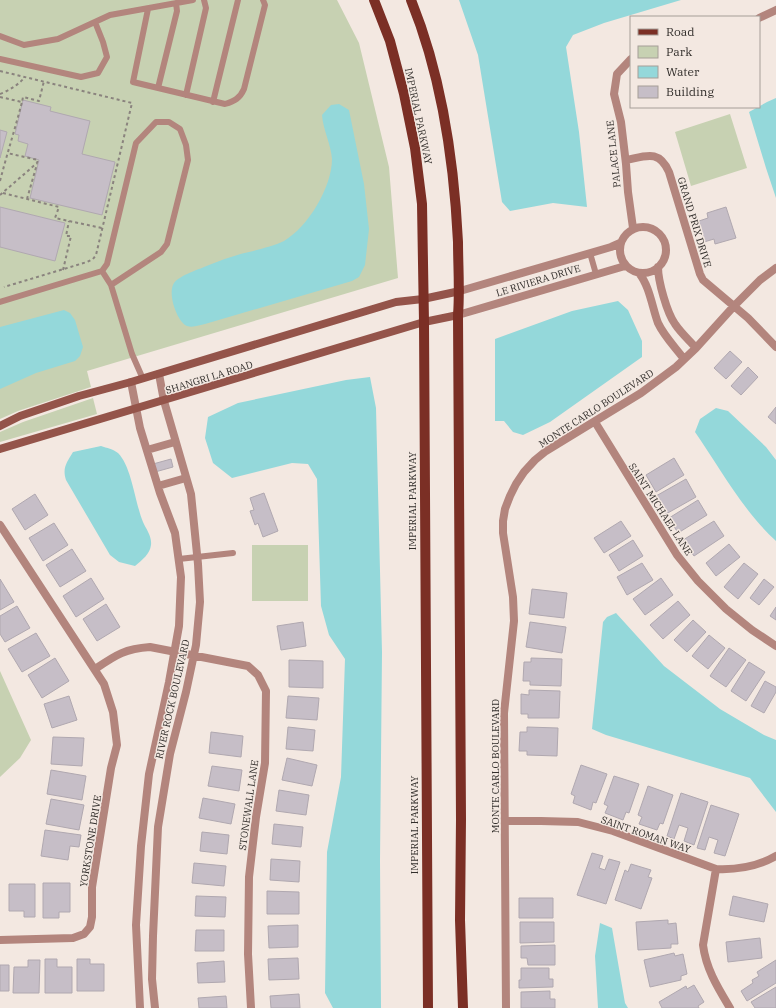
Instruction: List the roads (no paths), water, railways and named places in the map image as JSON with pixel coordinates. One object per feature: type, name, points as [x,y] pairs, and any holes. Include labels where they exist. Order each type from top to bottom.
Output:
[{"type":"main road","name":"IMPERIAL PARKWAY","points":[[374,0],[394,56],[404,94],[415,148],[422,204],[428,1008]]},
{"type":"main road","points":[[411,0],[420,24],[436,78],[450,151],[456,197],[460,291],[458,315],[461,812],[460,920],[463,1008]]},
{"type":"street","points":[[760,18],[776,10]]},
{"type":"street","name":"PALACE LANE","points":[[630,60],[617,74],[614,94],[621,122],[633,228]]},
{"type":"street","name":"GRAND PRIX DRIVE","points":[[626,160],[649,156],[661,159],[665,162],[700,274],[710,286],[748,318],[776,346]]},
{"type":"street","points":[[648,227],[660,234],[664,240],[666,248],[663,262],[658,267],[646,273],[639,273],[629,269],[625,266],[621,259],[619,251],[620,243],[633,228],[648,227]]},
{"type":"street","name":"LE RIVIERA DRIVE","points":[[460,291],[620,243]]},
{"type":"street","name":"LE RIVIERA DRIVE","points":[[458,315],[625,266]]},
{"type":"street","points":[[658,267],[660,285],[671,318],[696,348]]},
{"type":"street","name":"MONTE CARLO BOULEVARD","points":[[506,1008],[504,703],[514,621],[513,597],[503,533],[505,509],[516,484],[535,460],[546,451],[641,393],[676,367],[760,280],[776,268]]},
{"type":"street","points":[[639,273],[646,283],[662,331],[684,359]]},
{"type":"street","name":"SHANGRI LA ROAD","points":[[0,426],[20,416],[79,396],[143,379],[396,302],[423,299],[460,291]]},
{"type":"street","name":"SHANGRI LA ROAD","points":[[0,449],[424,322],[458,315]]},
{"type":"street","name":"RIVER ROCK BOULEVARD","points":[[155,1008],[152,978],[158,827],[170,754],[194,654],[200,602],[198,556],[190,494],[164,401],[159,374]]},
{"type":"street","name":"RIVER ROCK BOULEVARD","points":[[131,382],[136,409],[147,450],[175,533],[181,577],[179,626],[149,774],[141,846],[136,926],[140,1008]]},
{"type":"street","name":"SAINT MICHAEL LANE","points":[[595,422],[677,554],[698,581],[726,609],[752,630],[776,646]]},
{"type":"street","points":[[147,450],[175,442]]},
{"type":"street","points":[[158,486],[186,478]]},
{"type":"street","name":"YORKSTONE DRIVE","points":[[0,525],[104,684],[113,712],[117,745],[111,768],[92,887],[92,917],[90,927],[84,934],[73,938],[0,940]]},
{"type":"street","points":[[95,669],[125,651],[136,648],[150,647],[194,654]]},
{"type":"street","name":"STONEWALL LANE","points":[[194,654],[248,666],[258,675],[266,691],[264,763],[249,877],[248,954],[251,1008]]},
{"type":"street","name":"SAINT ROMAN WAY","points":[[505,821],[578,822],[612,831],[716,869],[746,868],[764,863],[776,856]]},
{"type":"street","points":[[716,869],[703,945],[704,957],[708,968],[730,1008]]},
{"type":"lane","points":[[0,36],[24,45],[58,39],[110,15],[193,0]]},
{"type":"lane","points":[[186,95],[206,8],[204,0]]},
{"type":"lane","points":[[212,102],[238,0]]},
{"type":"lane","points":[[148,9],[133,82],[225,104],[234,102],[240,97],[244,89],[265,5],[263,0]]},
{"type":"lane","points":[[158,88],[177,11],[176,3]]},
{"type":"lane","points":[[0,59],[81,77],[98,73],[106,57],[103,42],[95,22]]},
{"type":"lane","points":[[0,302],[102,271],[106,264],[136,143],[156,122],[168,122],[180,129],[186,145],[188,160],[167,244],[161,252],[111,285]]},
{"type":"lane","points":[[590,253],[596,274]]},
{"type":"lane","points":[[102,271],[111,285],[132,354],[143,379]]},
{"type":"lane","points":[[179,559],[233,553]]},
{"type":"water","points":[[459,0],[681,0],[604,23],[573,35],[566,47],[579,132],[587,207],[553,203],[510,211],[502,202],[478,55]]},
{"type":"water","points":[[776,98],[776,198],[749,112],[756,108],[760,108],[760,106]]},
{"type":"water","points":[[339,104],[349,110],[364,184],[369,229],[365,265],[359,277],[352,281],[205,324],[192,327],[187,326],[180,319],[172,300],[172,288],[177,280],[190,272],[224,259],[284,241],[293,235],[310,216],[323,194],[331,170],[332,159],[322,115],[331,105]]},
{"type":"water","points":[[618,301],[628,310],[642,341],[642,357],[550,422],[523,435],[513,432],[504,421],[495,421],[495,339],[572,311]]},
{"type":"water","points":[[64,310],[70,313],[75,320],[83,347],[80,356],[75,361],[36,373],[0,389],[0,327]]},
{"type":"water","points":[[370,377],[376,408],[382,652],[380,861],[381,1008],[333,1008],[325,993],[327,852],[341,777],[345,659],[329,635],[321,606],[317,479],[308,464],[292,463],[232,478],[213,463],[205,438],[208,417],[238,403],[346,380]]},
{"type":"water","points":[[716,408],[728,411],[766,447],[776,460],[776,541],[742,503],[695,432],[700,419]]},
{"type":"water","points":[[101,446],[118,453],[123,459],[130,476],[140,514],[151,539],[149,551],[135,566],[119,562],[110,555],[66,480],[65,469],[73,452]]},
{"type":"water","points":[[616,613],[664,666],[720,709],[764,735],[776,740],[776,812],[750,778],[606,735],[592,729],[603,622],[607,617]]},
{"type":"water","points":[[600,923],[612,928],[625,1003],[628,1008],[598,1008],[595,956]]}]
